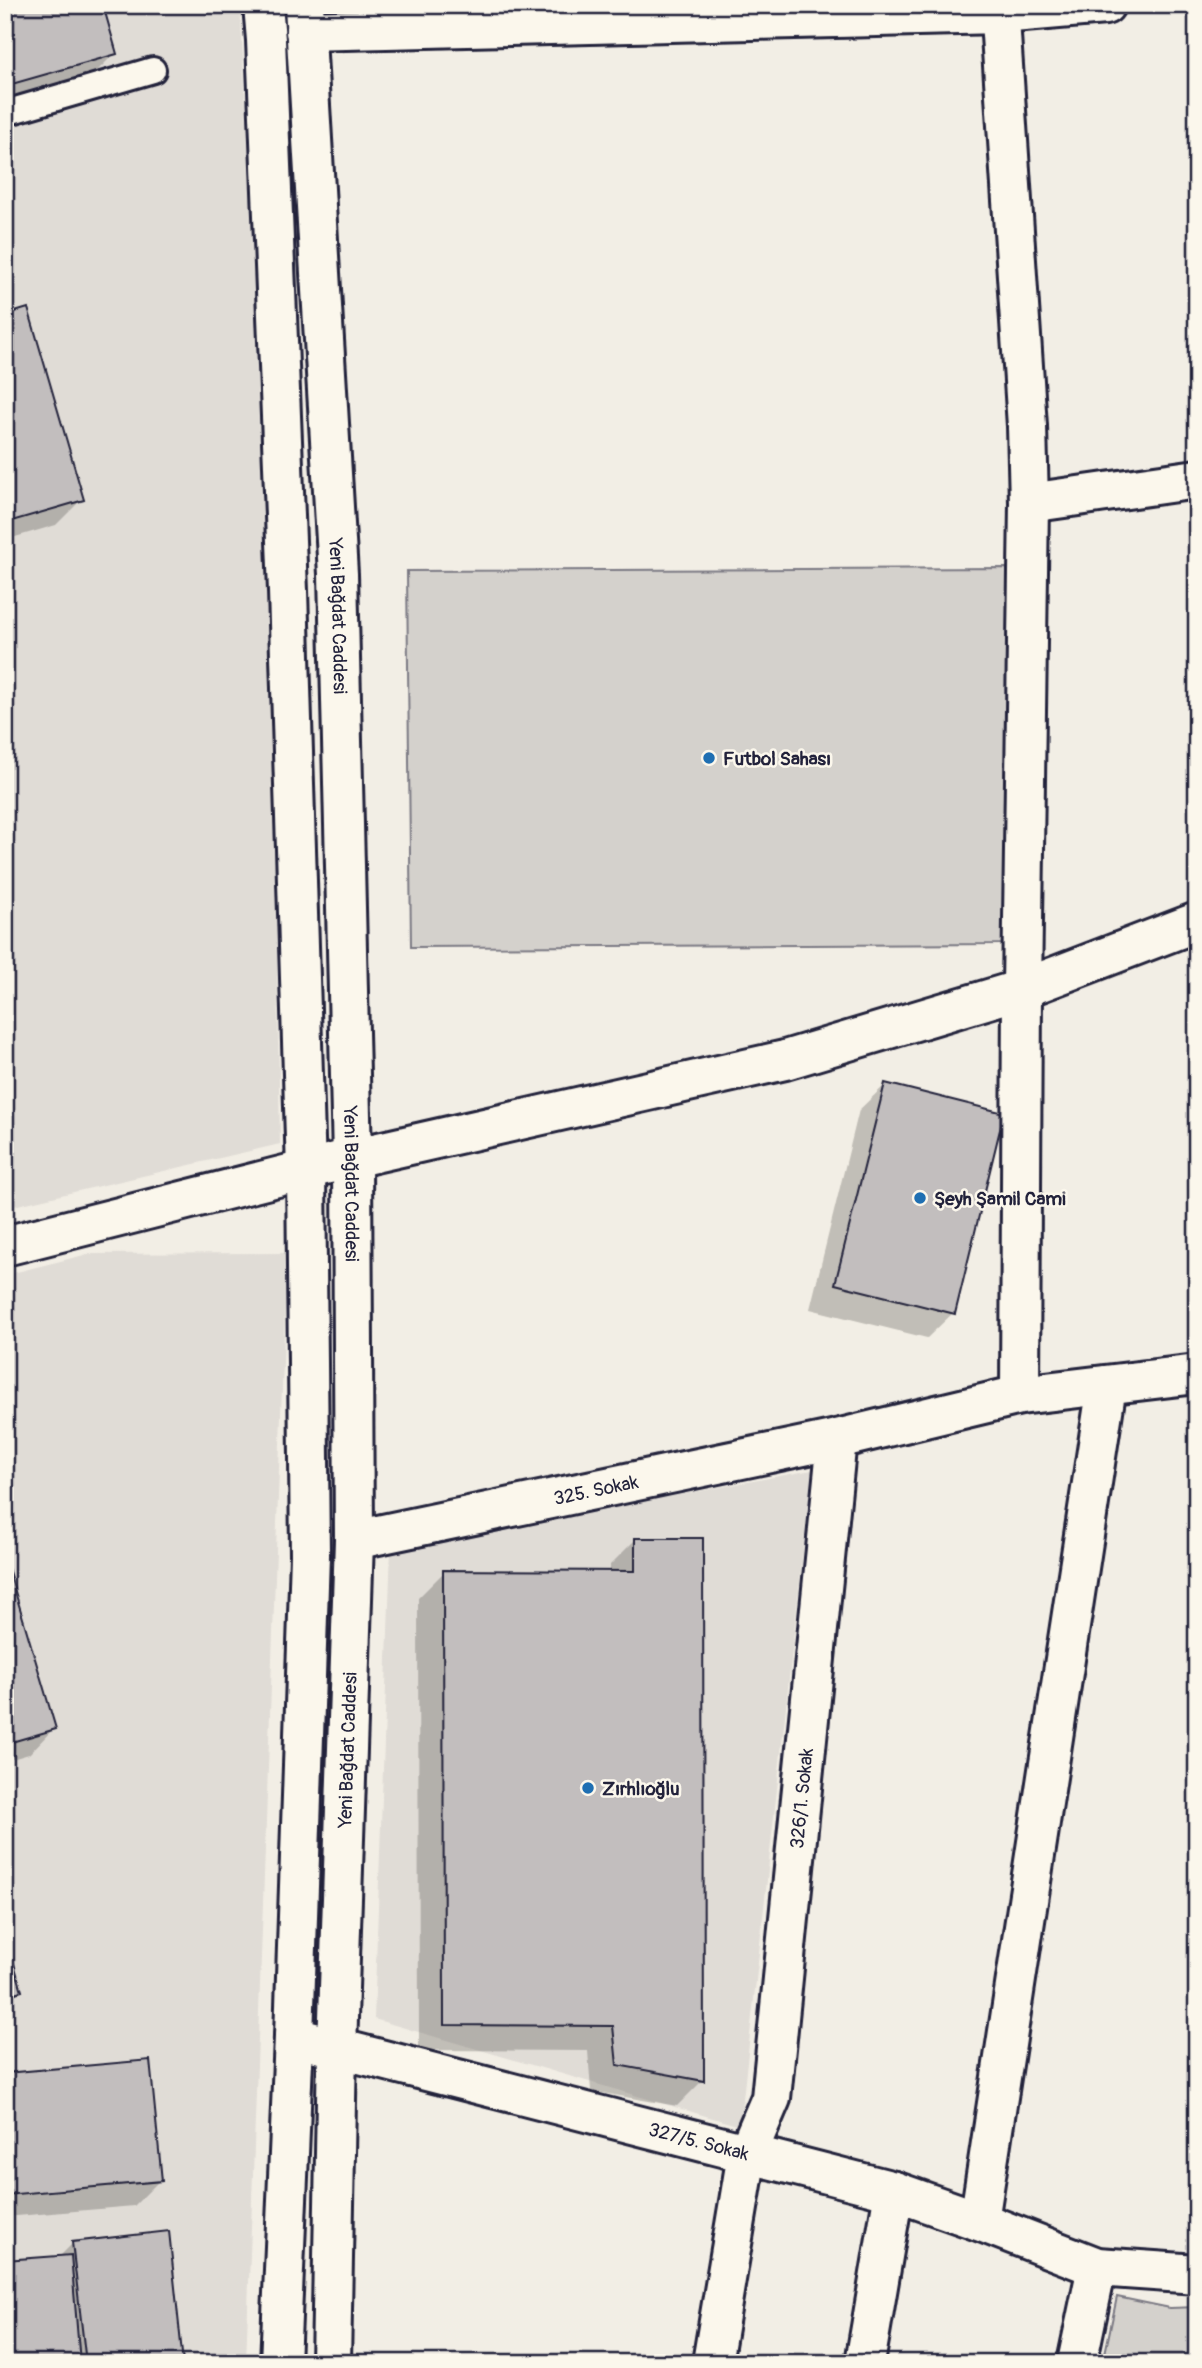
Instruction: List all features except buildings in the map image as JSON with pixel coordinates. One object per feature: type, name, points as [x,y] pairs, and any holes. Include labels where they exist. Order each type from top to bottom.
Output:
[{"type":"street","points":[[262,5],[266,40],[288,605],[306,1171],[310,1555],[280,2363]]},
{"type":"street","points":[[304,18],[1000,10],[1105,5]]},
{"type":"street","points":[[1000,10],[1027,426],[1029,502],[1020,1395]]},
{"type":"street","name":"Yeni Bağdat Caddesi","points":[[304,18],[338,574],[352,1158],[354,1540],[337,2048],[331,2363]]},
{"type":"street","points":[[1029,502],[1197,479]]},
{"type":"street","points":[[5,1246],[352,1158],[785,1060],[1022,989],[1197,922]]},
{"type":"street","name":"325. Sokak","points":[[354,1540],[837,1438],[1020,1395],[1197,1374]]},
{"type":"street","points":[[979,2221],[1107,1385]]},
{"type":"street","name":"326/1. Sokak","points":[[712,2363],[747,2154],[771,2098],[837,1438]]},
{"type":"street","name":"327/5. Sokak","points":[[294,2037],[894,2191],[1097,2267],[1197,2274]]},
{"type":"street","points":[[865,2363],[894,2191]]},
{"type":"street","points":[[1077,2363],[1097,2267]]},
{"type":"lane","points":[[5,113],[153,71]]},
{"type":"shaded area","points":[[5,5],[240,5],[270,510],[280,1144],[5,1208]]},
{"type":"shaded area","name":"Futbol Sahası","points":[[1007,568],[1010,944],[411,947],[407,571]]},
{"type":"shaded area","points":[[287,1253],[246,2363],[5,2363],[5,1275],[88,1254]]},
{"type":"shaded area","points":[[812,1470],[740,2126],[374,2019],[391,1548]]},
{"type":"shaded area","points":[[1117,2297],[1170,2308],[1197,2307],[1197,2363],[1103,2363]]},
{"type":"place","name":"Futbol Sahası","points":[[709,758]]},
{"type":"place","name":"Şeyh Şamil Cami","points":[[920,1198]]},
{"type":"place","name":"Zırhlıoğlu","points":[[588,1788]]}]
